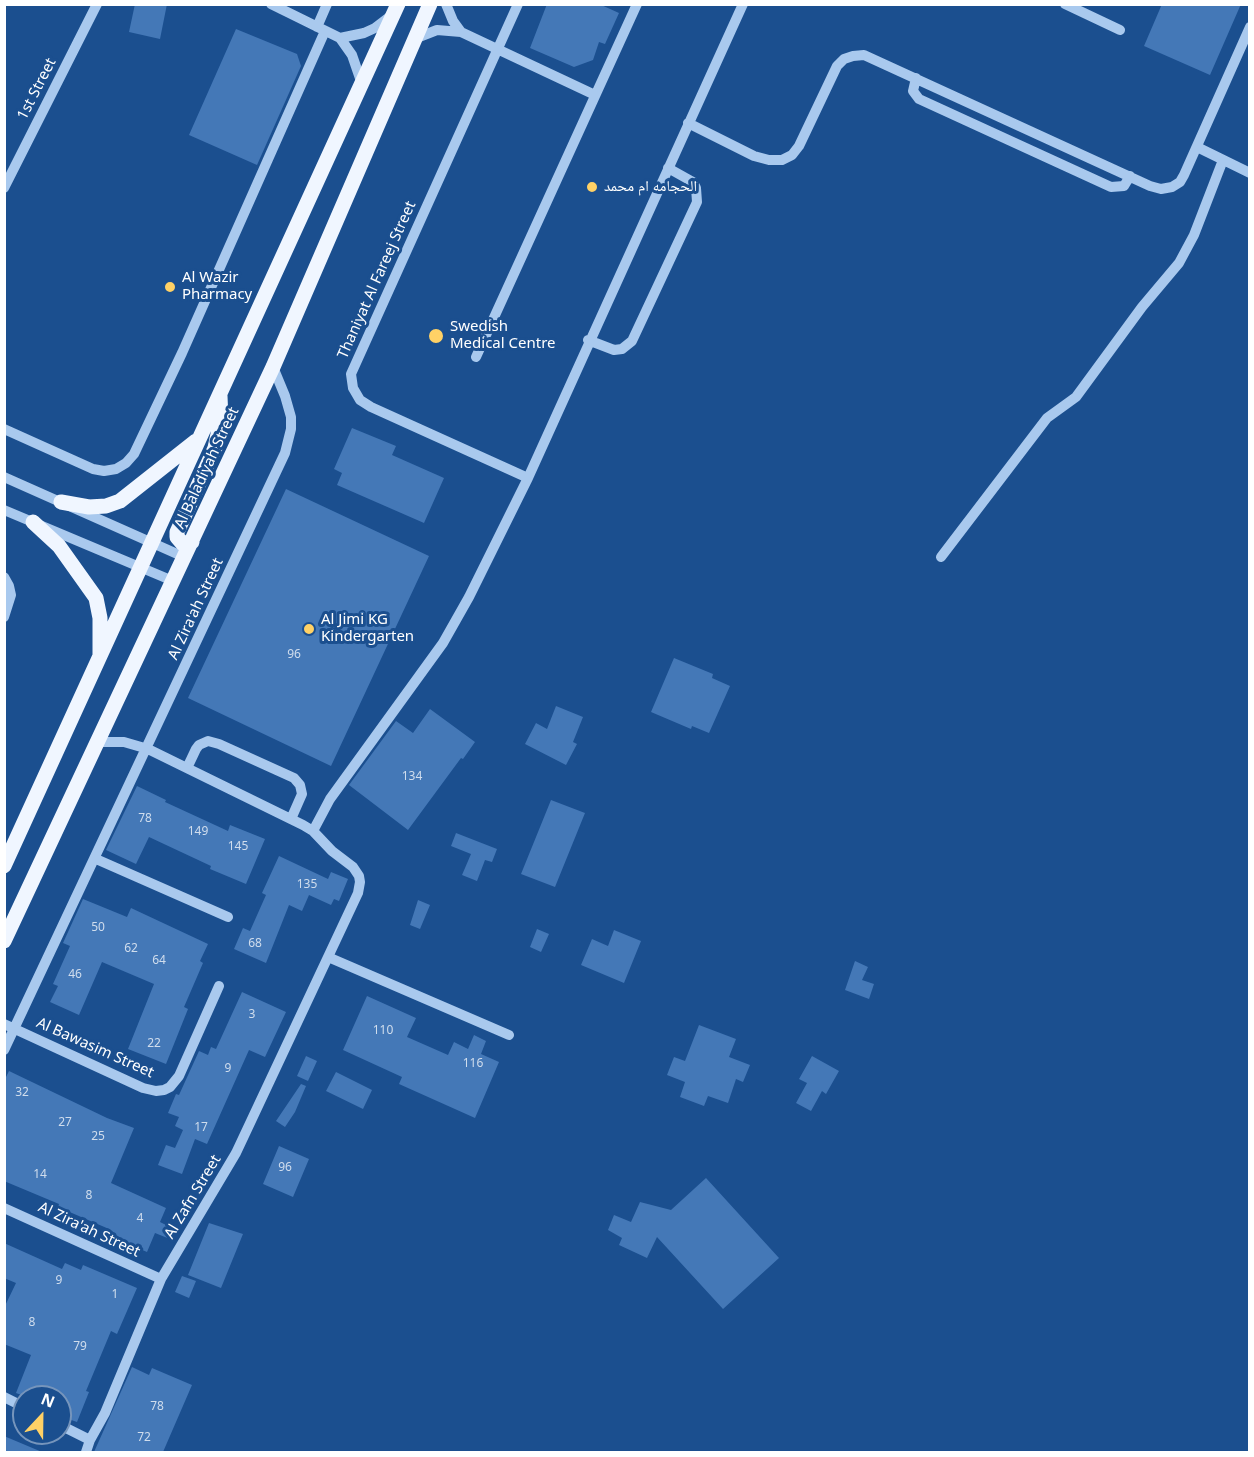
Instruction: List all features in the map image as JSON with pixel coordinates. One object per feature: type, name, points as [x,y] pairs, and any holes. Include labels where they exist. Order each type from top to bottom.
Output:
[{"type":"main road","name":"Al Baladiyah Street","points":[[4,941],[273,366],[430,4]]},
{"type":"main road","name":"Al Baladiyah Street","points":[[4,866],[396,9]]},
{"type":"main road","points":[[192,542],[183,544],[177,537],[177,532],[217,441],[221,420],[220,393]]},
{"type":"main road","points":[[61,502],[89,507],[106,506],[120,501],[198,440]]},
{"type":"main road","points":[[33,522],[59,546],[96,598],[100,618],[100,660]]},
{"type":"street","name":"1st Street","points":[[4,188],[97,4]]},
{"type":"street","points":[[271,4],[340,38],[352,55],[362,84]]},
{"type":"street","points":[[4,429],[93,469],[116,470],[126,464],[134,454],[182,353],[321,29],[327,4]]},
{"type":"street","points":[[446,4],[461,32]]},
{"type":"street","name":"Thaniyat Al Fareej Street","points":[[518,4],[351,374],[353,388],[360,400],[371,407],[528,478]]},
{"type":"street","points":[[476,357],[637,4]]},
{"type":"street","points":[[313,831],[330,799],[443,643],[470,597],[528,478],[588,340],[742,4]]},
{"type":"street","points":[[1065,4],[1120,30]]},
{"type":"street","points":[[340,38],[375,28],[396,9]]},
{"type":"street","points":[[688,123],[754,156],[769,160],[782,160],[792,155],[799,146],[837,66],[844,59],[864,55],[1161,189],[1172,187],[1180,182],[1184,175],[1250,27]]},
{"type":"street","points":[[414,39],[437,30],[461,32],[595,95]]},
{"type":"street","points":[[916,78],[913,91],[919,99],[1111,187],[1124,186],[1130,176]]},
{"type":"street","points":[[1197,147],[1250,173]]},
{"type":"street","points":[[941,557],[1047,418],[1076,397],[1142,307],[1179,263],[1194,236],[1223,160]]},
{"type":"street","points":[[588,340],[614,350],[622,349],[632,341],[692,213],[697,202],[696,188],[687,177],[668,168]]},
{"type":"street","name":"Al Zira'ah Street","points":[[4,1050],[10,1026],[96,859],[289,441],[291,417],[289,406],[273,366]]},
{"type":"street","points":[[4,477],[184,557]]},
{"type":"street","points":[[4,510],[173,581]]},
{"type":"street","points":[[4,577],[11,595],[4,617]]},
{"type":"street","points":[[187,768],[195,749],[208,741],[294,778],[300,784],[302,794],[291,819]]},
{"type":"street","name":"Al Zafn Street","points":[[86,1452],[105,1413],[161,1279],[236,1153],[358,893],[360,882],[357,871],[332,851],[313,831],[291,819],[148,749],[124,742],[96,742]]},
{"type":"street","points":[[96,859],[228,917]]},
{"type":"street","points":[[328,957],[509,1035]]},
{"type":"street","name":"Al Bawasim Street","points":[[10,1026],[143,1088],[164,1090],[176,1082],[219,986]]},
{"type":"street","name":"Al Zira'ah Street","points":[[4,1208],[161,1279]]},
{"type":"street","points":[[72,1431],[90,1440]]},
{"type":"building","points":[[135,4],[167,4],[160,39],[129,32]]},
{"type":"building","points":[[547,4],[599,4],[619,13],[605,44],[599,42],[593,60],[574,67],[530,48]]},
{"type":"building","points":[[1162,4],[1241,4],[1210,75],[1144,46]]},
{"type":"building","points":[[236,29],[297,54],[301,66],[257,165],[189,135]]},
{"type":"building","points":[[352,428],[396,446],[392,455],[444,478],[424,523],[337,485],[342,473],[334,469]]},
{"type":"building","name":"Al Jimi KG Kindergarten","points":[[286,489],[429,556],[331,766],[188,698]]},
{"type":"building","points":[[674,658],[713,674],[712,678],[730,686],[709,733],[692,726],[691,729],[651,712]]},
{"type":"building","points":[[556,706],[583,717],[573,742],[577,744],[566,765],[525,744],[536,723],[547,729]]},
{"type":"building","points":[[430,709],[475,742],[408,830],[349,785],[396,721],[413,733]]},
{"type":"building","points":[[137,786],[166,800],[165,802],[228,831],[230,825],[265,839],[246,884],[210,869],[211,866],[149,837],[136,864],[106,850]]},
{"type":"building","points":[[551,800],[585,813],[555,887],[521,874]]},
{"type":"building","points":[[456,833],[497,849],[492,862],[485,860],[477,881],[462,875],[471,854],[451,846]]},
{"type":"building","points":[[279,856],[328,879],[331,872],[348,879],[339,901],[334,899],[331,905],[309,895],[302,911],[289,905],[266,963],[234,949],[243,928],[250,931],[266,895],[262,893]]},
{"type":"building","points":[[83,899],[127,917],[131,908],[208,944],[200,961],[203,963],[184,1007],[188,1009],[166,1064],[128,1049],[154,984],[102,962],[79,1015],[50,1002],[58,986],[53,984],[70,946],[63,943]]},
{"type":"building","points":[[418,900],[430,905],[420,929],[410,925]]},
{"type":"building","points":[[537,929],[549,934],[541,952],[530,947]]},
{"type":"building","points":[[614,930],[641,941],[624,983],[581,965],[592,939],[608,946]]},
{"type":"building","points":[[855,961],[868,967],[862,980],[874,984],[869,999],[845,990]]},
{"type":"building","points":[[242,992],[286,1012],[265,1057],[249,1050],[207,1144],[195,1139],[182,1174],[158,1165],[166,1145],[175,1148],[183,1130],[175,1126],[179,1117],[168,1113],[176,1094],[179,1095],[199,1051],[208,1055],[211,1047],[216,1049]]},
{"type":"building","points":[[367,996],[416,1018],[407,1037],[448,1055],[454,1042],[468,1049],[474,1035],[486,1041],[481,1054],[499,1062],[475,1118],[399,1084],[402,1077],[343,1050]]},
{"type":"building","points":[[699,1025],[736,1039],[729,1057],[750,1065],[743,1082],[736,1079],[728,1103],[708,1096],[704,1106],[680,1097],[685,1082],[667,1075],[674,1057],[685,1061]]},
{"type":"building","points":[[306,1056],[317,1061],[308,1081],[297,1076]]},
{"type":"building","points":[[812,1056],[839,1071],[826,1094],[822,1091],[811,1111],[796,1103],[807,1083],[799,1079]]},
{"type":"building","points":[[9,1071],[107,1118],[134,1128],[111,1183],[166,1208],[160,1222],[174,1229],[170,1239],[155,1233],[147,1252],[106,1234],[109,1229],[58,1207],[59,1204],[4,1181],[4,1081]]},
{"type":"building","points":[[336,1072],[372,1090],[363,1109],[326,1091]]},
{"type":"building","points":[[301,1084],[306,1086],[295,1112],[285,1127],[276,1121]]},
{"type":"building","points":[[279,1146],[309,1159],[293,1197],[263,1184]]},
{"type":"building","points":[[706,1178],[779,1258],[723,1309],[657,1237],[647,1258],[619,1245],[622,1238],[608,1230],[614,1215],[631,1222],[640,1202],[671,1210]]},
{"type":"building","points":[[209,1223],[243,1234],[221,1288],[188,1275]]},
{"type":"building","points":[[4,1243],[62,1269],[65,1263],[81,1270],[83,1265],[137,1288],[117,1334],[111,1331],[86,1391],[89,1392],[77,1422],[72,1420],[72,1385],[19,1385],[31,1355],[4,1344],[4,1308],[16,1283],[4,1278]]},
{"type":"building","points":[[182,1276],[196,1281],[189,1298],[175,1292]]},
{"type":"building","points":[[132,1367],[149,1375],[152,1368],[192,1385],[163,1452],[94,1452]]},
{"type":"building","points":[[4,1436],[12,1439],[12,1445],[25,1445],[42,1452],[4,1452]]},
{"type":"place","name":"الحجامه ام محمد","points":[[592,187]]},
{"type":"place","name":"Al Wazir Pharmacy","points":[[170,287]]},
{"type":"place","name":"Swedish Medical Centre","points":[[436,336]]},
{"type":"place","name":"Al Jimi KG Kindergarten","points":[[309,629]]}]
